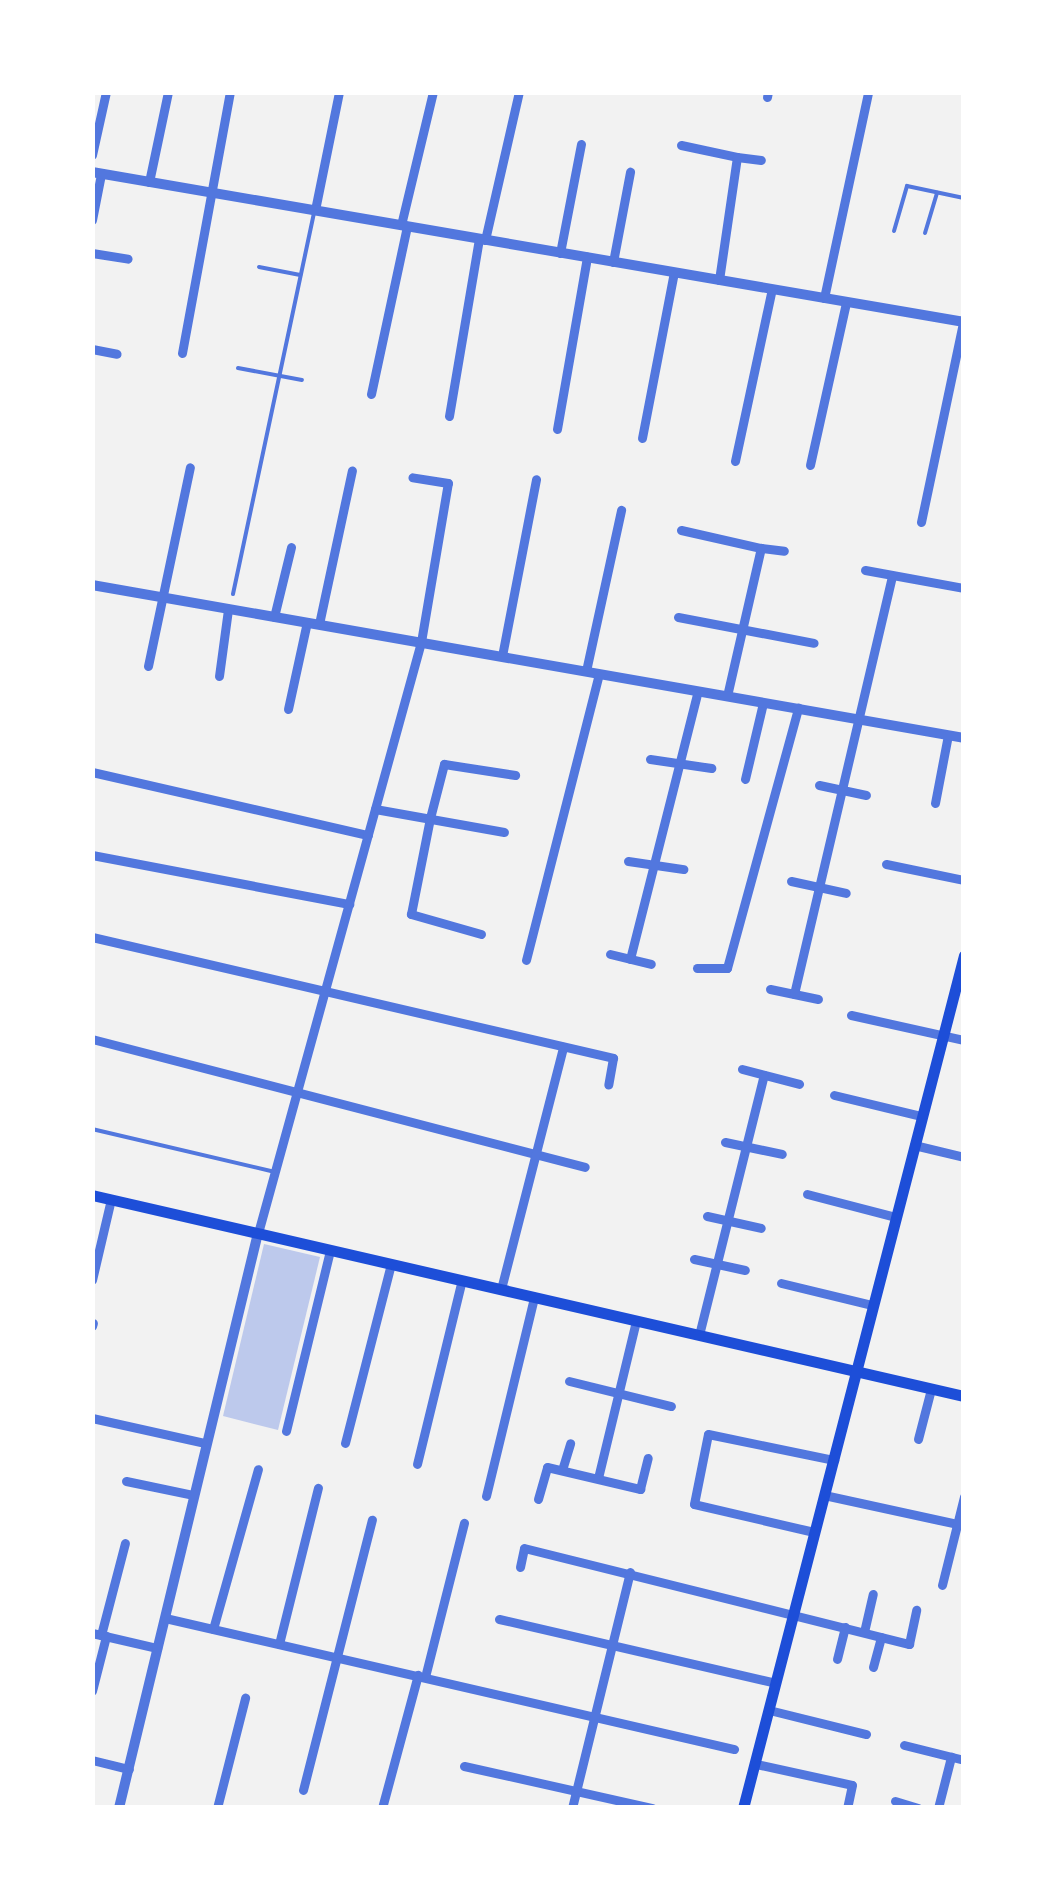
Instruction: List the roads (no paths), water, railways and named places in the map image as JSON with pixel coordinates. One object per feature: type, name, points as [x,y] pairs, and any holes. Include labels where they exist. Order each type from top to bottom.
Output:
[{"type":"main road","points":[[743,1808],[964,955]]},
{"type":"main road","points":[[92,1195],[964,1396]]},
{"type":"street","points":[[92,155],[106,92]]},
{"type":"street","points":[[149,182],[168,92]]},
{"type":"street","points":[[182,353],[230,92]]},
{"type":"street","points":[[314,210],[339,92]]},
{"type":"street","points":[[371,394],[433,92]]},
{"type":"street","points":[[449,416],[482,239],[518,92]]},
{"type":"street","points":[[824,298],[868,92]]},
{"type":"street","points":[[560,253],[580,144]]},
{"type":"street","points":[[681,145],[760,160]]},
{"type":"street","points":[[719,280],[736,157]]},
{"type":"street","points":[[613,262],[630,172]]},
{"type":"street","points":[[92,220],[97,173],[963,321],[920,522]]},
{"type":"street","points":[[92,254],[128,259]]},
{"type":"street","points":[[557,429],[587,257]]},
{"type":"street","points":[[642,438],[674,272]]},
{"type":"street","points":[[735,461],[772,289]]},
{"type":"street","points":[[810,464],[846,302]]},
{"type":"street","points":[[92,349],[117,354]]},
{"type":"street","points":[[148,666],[190,468]]},
{"type":"street","points":[[288,709],[352,470]]},
{"type":"street","points":[[120,1808],[258,1233],[421,642],[448,483],[412,477]]},
{"type":"street","points":[[502,656],[536,480]]},
{"type":"street","points":[[586,671],[621,510]]},
{"type":"street","points":[[681,530],[784,551]]},
{"type":"street","points":[[274,616],[291,547]]},
{"type":"street","points":[[727,696],[760,548]]},
{"type":"street","points":[[865,570],[964,588]]},
{"type":"street","points":[[794,994],[892,576]]},
{"type":"street","points":[[92,585],[964,738]]},
{"type":"street","points":[[219,676],[228,608]]},
{"type":"street","points":[[678,617],[814,643]]},
{"type":"street","points":[[526,960],[599,674]]},
{"type":"street","points":[[630,959],[698,691]]},
{"type":"street","points":[[745,779],[764,703]]},
{"type":"street","points":[[698,968],[724,972],[728,962],[798,708]]},
{"type":"street","points":[[935,803],[948,735]]},
{"type":"street","points":[[650,759],[711,768]]},
{"type":"street","points":[[481,934],[411,914],[430,818],[444,764],[515,775]]},
{"type":"street","points":[[92,772],[368,834]]},
{"type":"street","points":[[819,785],[866,795]]},
{"type":"street","points":[[375,809],[504,832]]},
{"type":"street","points":[[92,856],[349,904]]},
{"type":"street","points":[[628,862],[682,869]]},
{"type":"street","points":[[886,864],[964,880]]},
{"type":"street","points":[[791,882],[846,893]]},
{"type":"street","points":[[92,938],[324,995],[613,1058],[608,1085]]},
{"type":"street","points":[[610,954],[650,964]]},
{"type":"street","points":[[770,989],[818,998]]},
{"type":"street","points":[[851,1015],[964,1040]]},
{"type":"street","points":[[92,1039],[584,1167]]},
{"type":"street","points":[[502,1289],[563,1047]]},
{"type":"street","points":[[742,1069],[799,1084]]},
{"type":"street","points":[[699,1335],[764,1075]]},
{"type":"street","points":[[834,1095],[921,1116]]},
{"type":"street","points":[[725,1142],[782,1154]]},
{"type":"street","points":[[914,1145],[964,1157]]},
{"type":"street","points":[[807,1194],[894,1217]]},
{"type":"street","points":[[92,1280],[110,1199]]},
{"type":"street","points":[[707,1216],[761,1228]]},
{"type":"street","points":[[286,1431],[330,1250]]},
{"type":"street","points":[[694,1258],[746,1270]]},
{"type":"street","points":[[345,1442],[391,1264]]},
{"type":"street","points":[[417,1464],[462,1280]]},
{"type":"street","points":[[781,1283],[872,1305]]},
{"type":"street","points":[[486,1496],[534,1298]]},
{"type":"street","points":[[598,1478],[636,1320]]},
{"type":"street","points":[[569,1380],[671,1406]]},
{"type":"street","points":[[918,1439],[931,1389]]},
{"type":"street","points":[[92,1418],[205,1443]]},
{"type":"street","points":[[814,1532],[694,1504],[708,1434],[834,1460]]},
{"type":"street","points":[[562,1470],[570,1443]]},
{"type":"street","points":[[538,1499],[547,1467],[640,1489],[648,1458]]},
{"type":"street","points":[[213,1629],[258,1469]]},
{"type":"street","points":[[126,1481],[193,1495]]},
{"type":"street","points":[[279,1644],[318,1488]]},
{"type":"street","points":[[824,1495],[957,1524]]},
{"type":"street","points":[[942,1585],[964,1497]]},
{"type":"street","points":[[303,1790],[372,1520]]},
{"type":"street","points":[[382,1808],[464,1523]]},
{"type":"street","points":[[92,1690],[100,1635],[124,1544]]},
{"type":"street","points":[[520,1567],[524,1548],[908,1644],[916,1610]]},
{"type":"street","points":[[572,1808],[630,1572]]},
{"type":"street","points":[[864,1632],[874,1594]]},
{"type":"street","points":[[165,1618],[734,1749]]},
{"type":"street","points":[[499,1618],[776,1683]]},
{"type":"street","points":[[837,1659],[845,1627]]},
{"type":"street","points":[[100,1635],[157,1648]]},
{"type":"street","points":[[874,1667],[881,1637]]},
{"type":"street","points":[[217,1808],[245,1698]]},
{"type":"street","points":[[769,1710],[866,1734]]},
{"type":"street","points":[[904,1745],[964,1760]]},
{"type":"street","points":[[938,1808],[951,1756]]},
{"type":"street","points":[[92,1760],[128,1769]]},
{"type":"street","points":[[756,1764],[852,1785],[848,1808]]},
{"type":"street","points":[[464,1766],[652,1808]]},
{"type":"street","points":[[895,1801],[918,1808]]},
{"type":"lane","points":[[894,231],[907,186],[964,198]]},
{"type":"lane","points":[[925,233],[937,193]]},
{"type":"lane","points":[[232,594],[314,210]]},
{"type":"lane","points":[[259,267],[300,275]]},
{"type":"lane","points":[[238,368],[302,380]]},
{"type":"lane","points":[[92,1129],[275,1172]]}]
